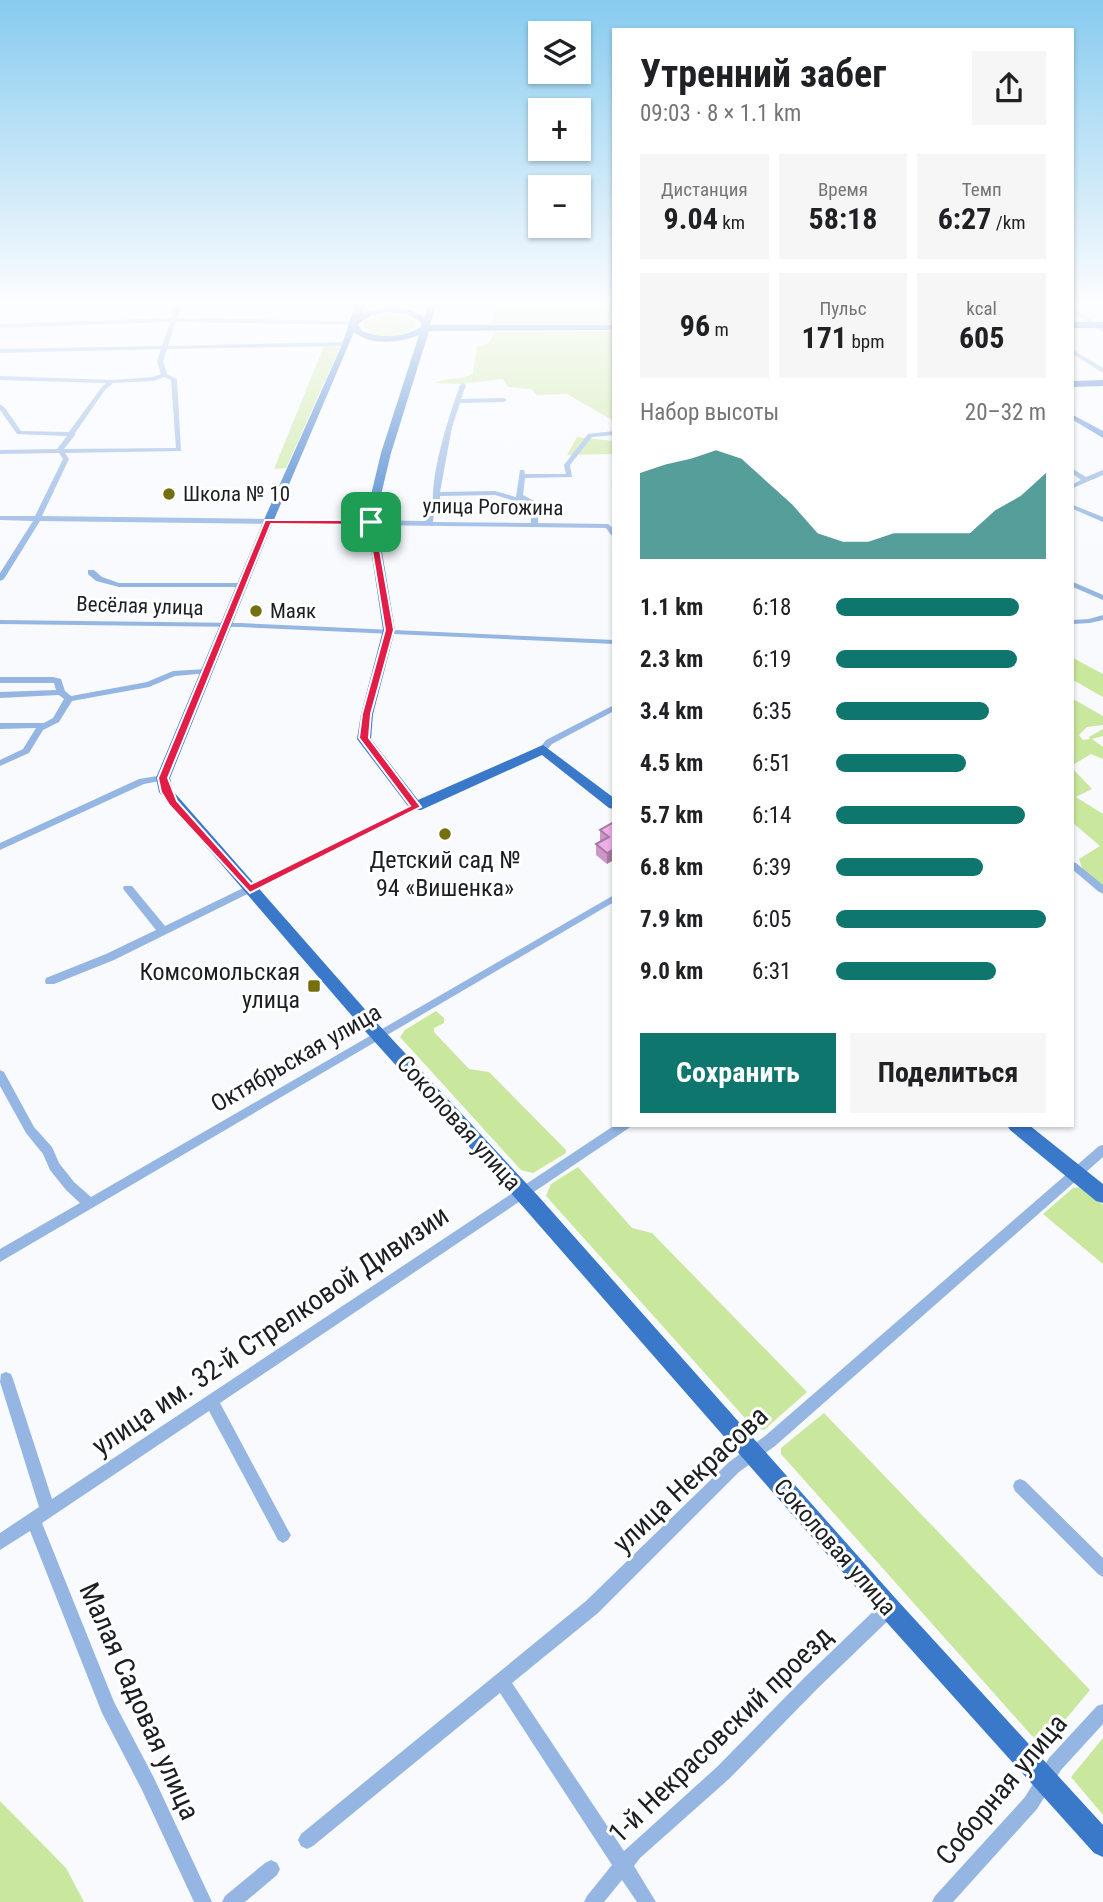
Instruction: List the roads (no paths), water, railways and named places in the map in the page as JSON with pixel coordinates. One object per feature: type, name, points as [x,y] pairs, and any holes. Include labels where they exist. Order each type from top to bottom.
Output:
[{"type":"main road","points":[[163,778],[268,522],[324,395]]},
{"type":"main road","points":[[404,395],[386,453],[371,522],[389,630],[367,714],[364,738],[416,807],[542,749],[612,803]]},
{"type":"main road","points":[[1074,418],[1103,435]]},
{"type":"main road","name":"Соколовая улица","points":[[163,778],[166,792],[173,803],[378,1035],[522,1192],[889,1608],[1103,1844]]},
{"type":"main road","points":[[1018,1127],[1103,1195]]},
{"type":"street","points":[[0,579],[37,518],[66,459],[61,453],[61,447],[73,435],[99,395]]},
{"type":"street","points":[[0,452],[180,450],[175,395]]},
{"type":"street","points":[[429,524],[430,514],[437,506],[436,494],[449,427],[461,395]]},
{"type":"street","points":[[459,401],[504,400]]},
{"type":"street","points":[[0,406],[14,421],[19,433],[73,435]]},
{"type":"street","points":[[535,525],[534,503],[519,496],[522,473],[570,475],[567,465],[590,435],[612,433]]},
{"type":"street","points":[[1074,472],[1086,480]]},
{"type":"street","points":[[1074,486],[1103,472]]},
{"type":"street","points":[[436,494],[495,493],[515,499],[525,498]]},
{"type":"street","points":[[1074,507],[1103,520]]},
{"type":"street","name":"улица Рогожина","points":[[0,518],[371,522],[611,529]]},
{"type":"street","points":[[91,572],[99,579],[119,585],[243,585]]},
{"type":"street","points":[[1074,584],[1103,598]]},
{"type":"street","points":[[1074,622],[1103,617]]},
{"type":"street","points":[[1090,621],[1103,628]]},
{"type":"street","name":"Весёлая улица","points":[[0,622],[389,630],[612,642]]},
{"type":"street","points":[[0,726],[43,725],[56,720],[69,699],[149,684],[173,674],[206,671]]},
{"type":"street","points":[[0,680],[58,681],[61,692],[69,699]]},
{"type":"street","points":[[0,695],[61,692]]},
{"type":"street","points":[[542,749],[549,742],[612,709]]},
{"type":"street","points":[[0,763],[26,751],[43,725]]},
{"type":"street","points":[[0,847],[142,781],[163,778]]},
{"type":"street","points":[[50,981],[163,931],[416,807]]},
{"type":"street","points":[[1074,866],[1103,890]]},
{"type":"street","points":[[128,888],[163,931]]},
{"type":"street","name":"Октябрьская улица","points":[[0,1256],[612,899]]},
{"type":"street","points":[[0,1075],[30,1130],[48,1151],[54,1166],[70,1186],[90,1204]]},
{"type":"street","points":[[522,1192],[622,1127]]},
{"type":"street","name":"улица Некрасова","points":[[307,1840],[592,1607],[734,1467],[1103,1150]]},
{"type":"street","name":"улица им. 32-й Стрелковой Дивизии","points":[[0,1542],[522,1192]]},
{"type":"street","name":"Малая Садовая улица","points":[[6,1379],[41,1515],[108,1707],[148,1784],[203,1902]]},
{"type":"street","points":[[211,1401],[283,1535]]},
{"type":"street","points":[[1020,1486],[1103,1569]]},
{"type":"street","name":"1-й Некрасовский проезд","points":[[593,1902],[622,1864],[724,1772],[889,1608]]},
{"type":"street","points":[[502,1682],[647,1902]]},
{"type":"street","name":"Соборная улица","points":[[941,1902],[1031,1803],[1055,1764],[1103,1712]]},
{"type":"street","points":[[231,1902],[271,1869]]},
{"type":"place","name":"Школа № 10","points":[[169,494]]},
{"type":"place","name":"Маяк","points":[[256,611]]},
{"type":"place","name":"Детский сад № 94 «Вишенка»","points":[[445,834]]},
{"type":"place","name":"Комсомольская улица","points":[[314,986]]}]
